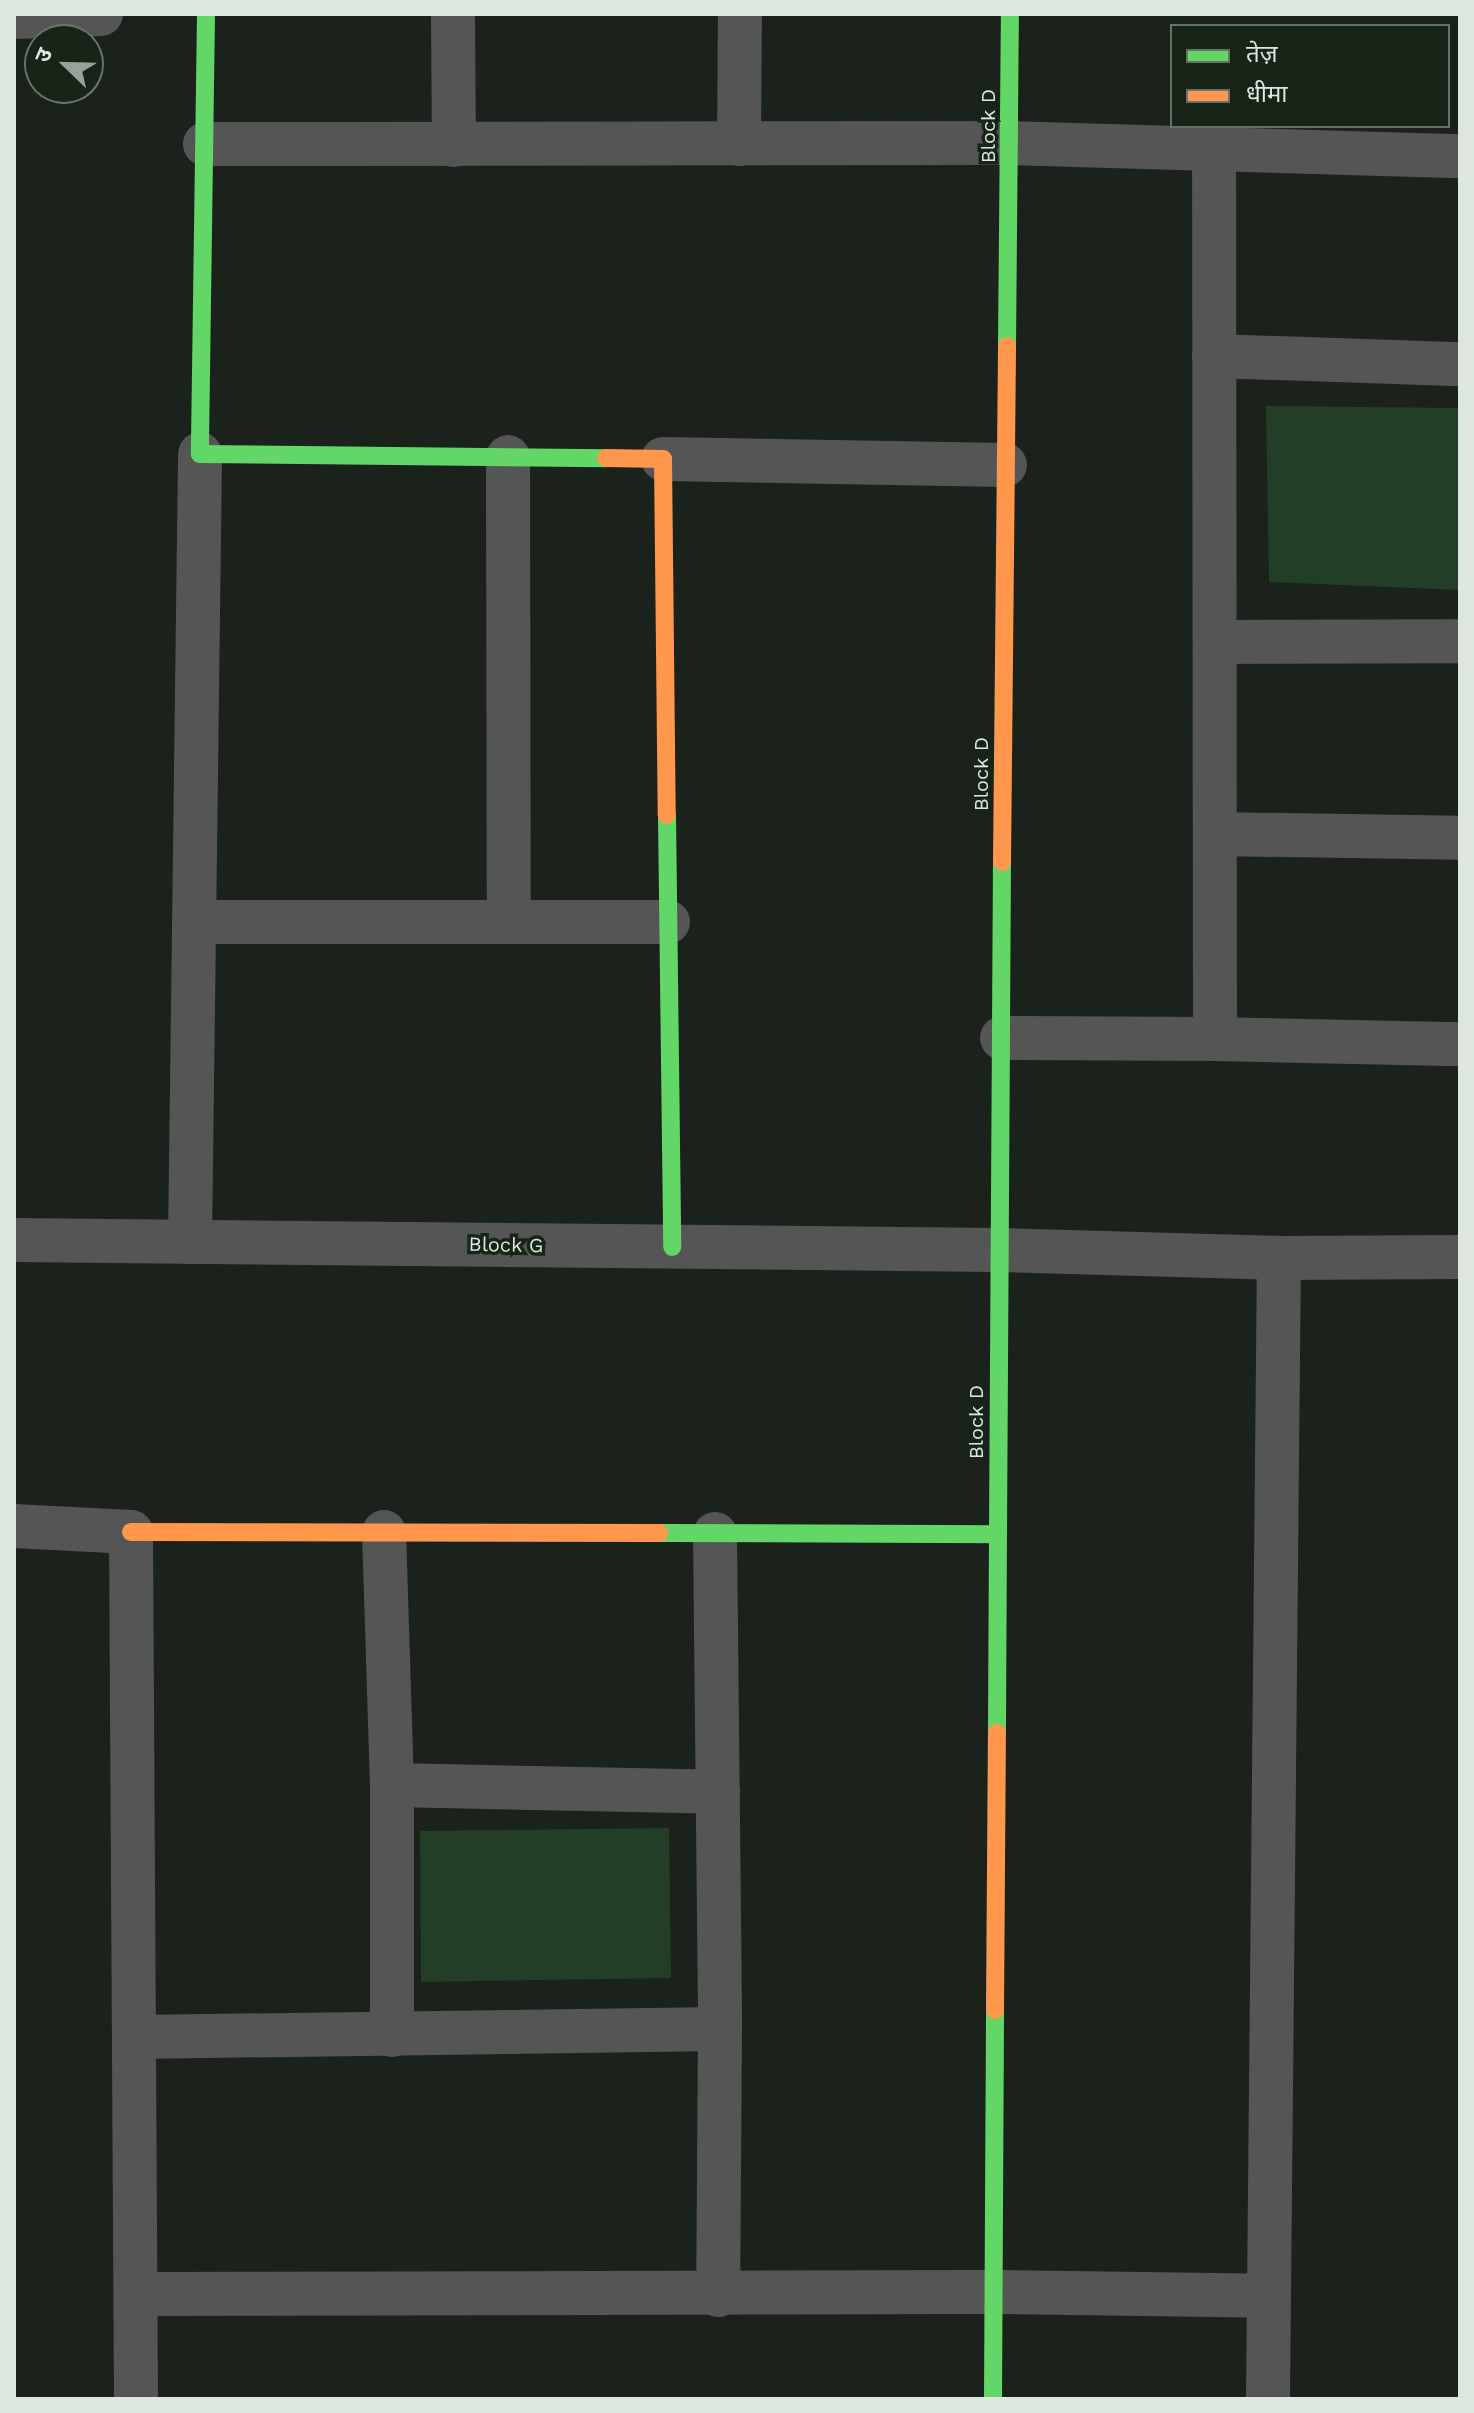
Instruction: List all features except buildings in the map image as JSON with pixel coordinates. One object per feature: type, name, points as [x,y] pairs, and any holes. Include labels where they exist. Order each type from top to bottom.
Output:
[{"type":"street","points":[[14,17],[101,14]]},
{"type":"street","points":[[190,1242],[206,14]]},
{"type":"street","points":[[453,14],[454,145]]},
{"type":"street","points":[[739,144],[740,14]]},
{"type":"street","name":"Block D","points":[[993,2399],[998,1250],[1010,14]]},
{"type":"street","points":[[205,144],[1010,143],[1460,156]]},
{"type":"street","points":[[1214,149],[1215,1039]]},
{"type":"street","points":[[1214,356],[1460,364]]},
{"type":"street","points":[[200,454],[1005,465]]},
{"type":"street","points":[[508,457],[509,922]]},
{"type":"street","points":[[663,459],[672,1247]]},
{"type":"street","points":[[1216,642],[1460,641]]},
{"type":"street","points":[[1215,834],[1460,838]]},
{"type":"street","points":[[194,922],[668,922]]},
{"type":"street","points":[[1002,1038],[1460,1044]]},
{"type":"street","name":"Block G","points":[[14,1240],[998,1250],[1279,1258],[1460,1257]]},
{"type":"street","points":[[1268,2399],[1279,1258]]},
{"type":"street","points":[[14,1526],[131,1532],[998,1534]]},
{"type":"street","points":[[131,1532],[136,2399]]},
{"type":"street","points":[[384,1532],[392,1785],[392,2035]]},
{"type":"street","points":[[715,1534],[720,2029],[718,2295]]},
{"type":"street","points":[[392,1785],[718,1792]]},
{"type":"street","points":[[136,2037],[720,2029]]},
{"type":"street","points":[[137,2294],[993,2292],[1269,2296]]},
{"type":"green space","points":[[1266,406],[1460,408],[1460,590],[1269,582]]},
{"type":"green space","points":[[669,1828],[671,1978],[421,1982],[420,1831]]},
{"type":"traffic: fast","points":[[206,14],[200,454],[606,458]]},
{"type":"traffic: fast","points":[[1007,346],[1010,14]]},
{"type":"traffic: fast","points":[[667,815],[672,1247]]},
{"type":"traffic: fast","points":[[998,1534],[1002,862]]},
{"type":"traffic: fast","points":[[659,1533],[998,1534],[997,1733]]},
{"type":"traffic: fast","points":[[993,2399],[995,2010]]},
{"type":"traffic: slow","points":[[1002,862],[1007,346]]},
{"type":"traffic: slow","points":[[606,458],[663,459],[667,815]]},
{"type":"traffic: slow","points":[[131,1532],[659,1533]]},
{"type":"traffic: slow","points":[[995,2010],[997,1733]]}]
